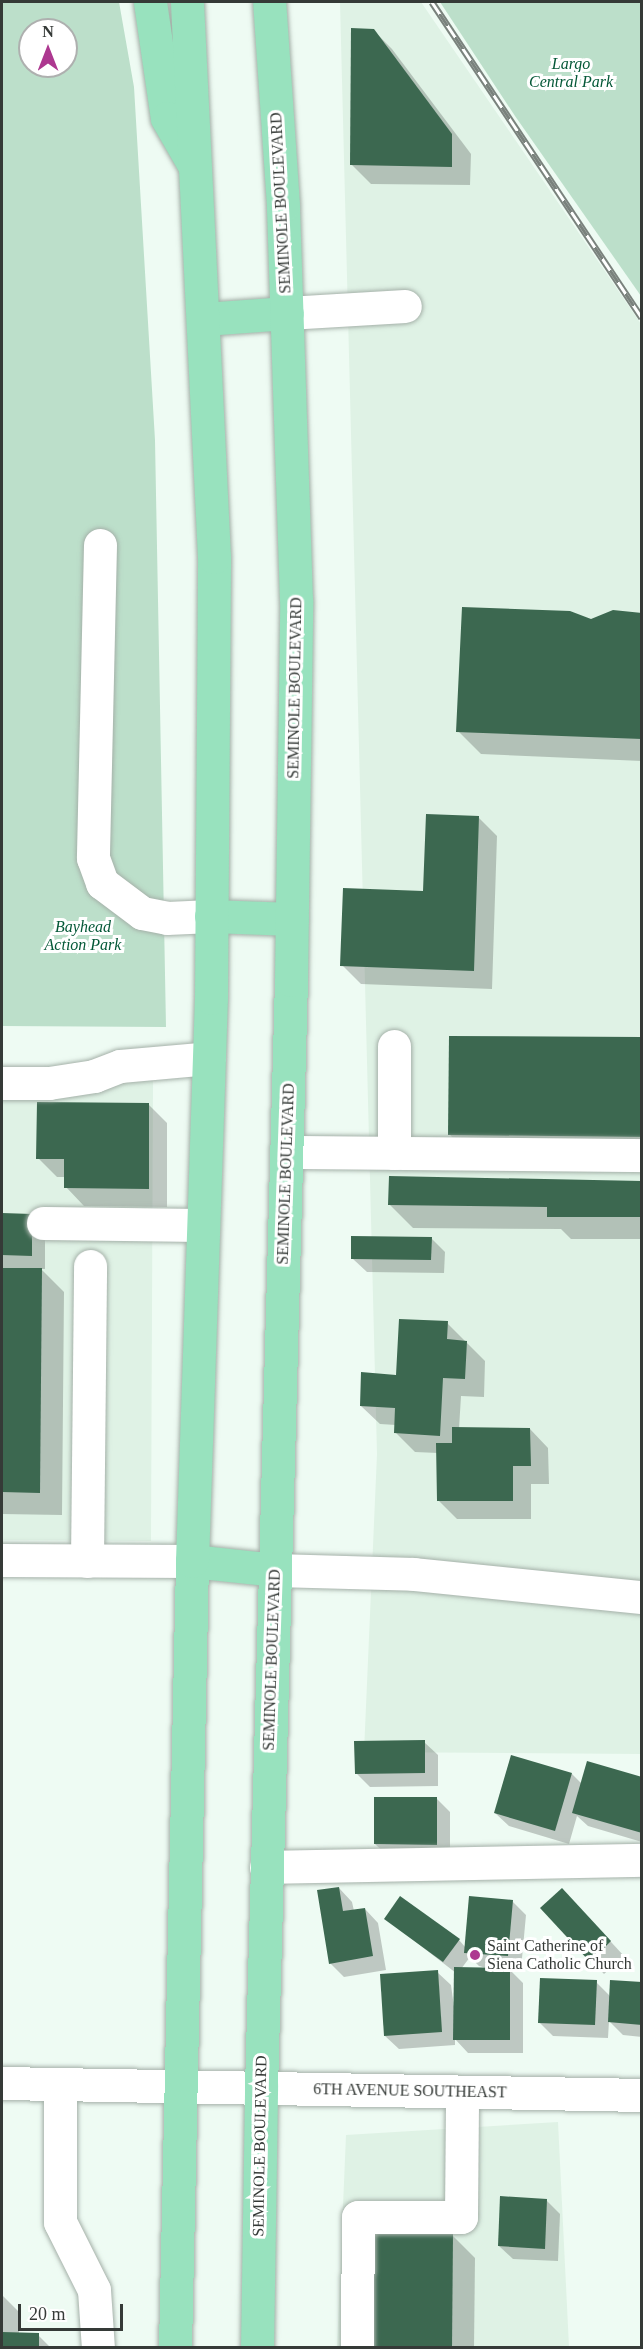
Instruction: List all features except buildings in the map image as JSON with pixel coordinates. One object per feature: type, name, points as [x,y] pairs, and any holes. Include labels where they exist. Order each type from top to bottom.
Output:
[{"type":"main road","points":[[150,2],[166,118],[196,170]]},
{"type":"main road","points":[[175,2348],[192,1562],[209,1058],[214,557],[188,2]]},
{"type":"main road","name":"SEMINOLE BOULEVARD","points":[[257,2348],[266,1867],[292,918],[296,600],[287,313],[269,2]]},
{"type":"main road","points":[[204,319],[287,313]]},
{"type":"main road","points":[[211,916],[292,918]]},
{"type":"main road","points":[[192,1562],[275,1570]]},
{"type":"street","points":[[287,313],[405,306]]},
{"type":"street","points":[[100,544],[93,858],[102,883],[142,913],[166,918],[211,916]]},
{"type":"street","points":[[394,1046],[394,1153]]},
{"type":"street","points":[[2,1083],[49,1083],[94,1076],[120,1066],[209,1058]]},
{"type":"street","points":[[286,1152],[642,1155]]},
{"type":"street","points":[[44,1223],[203,1225]]},
{"type":"street","points":[[87,1561],[90,1266]]},
{"type":"street","points":[[2,1560],[192,1562]]},
{"type":"street","points":[[275,1570],[414,1574],[642,1597]]},
{"type":"street","points":[[266,1867],[642,1860]]},
{"type":"street","name":"6TH AVENUE SOUTHEAST","points":[[2,2083],[642,2095]]},
{"type":"street","points":[[60,2084],[60,2222],[94,2290],[98,2348]]},
{"type":"street","points":[[357,2348],[358,2217],[461,2217],[462,2092]]},
{"type":"shaded area","points":[[340,2],[421,2],[641,324],[641,1754],[364,1752],[377,1454]]},
{"type":"shaded area","points":[[153,1078],[151,1541],[2,1540],[2,1080]]},
{"type":"shaded area","points":[[558,2122],[569,2347],[337,2348],[346,2135]]},
{"type":"green space","name":"Bayhead Action Park","points":[[2,2],[119,2],[134,87],[155,440],[166,1027],[2,1026]]},
{"type":"green space","name":"Largo Central Park","points":[[440,2],[641,2],[641,296],[515,116]]},
{"type":"railway","points":[[432,2],[642,318]]},
{"type":"place","name":"Saint Catherine of Siena Catholic Church","points":[[475,1955]]}]
